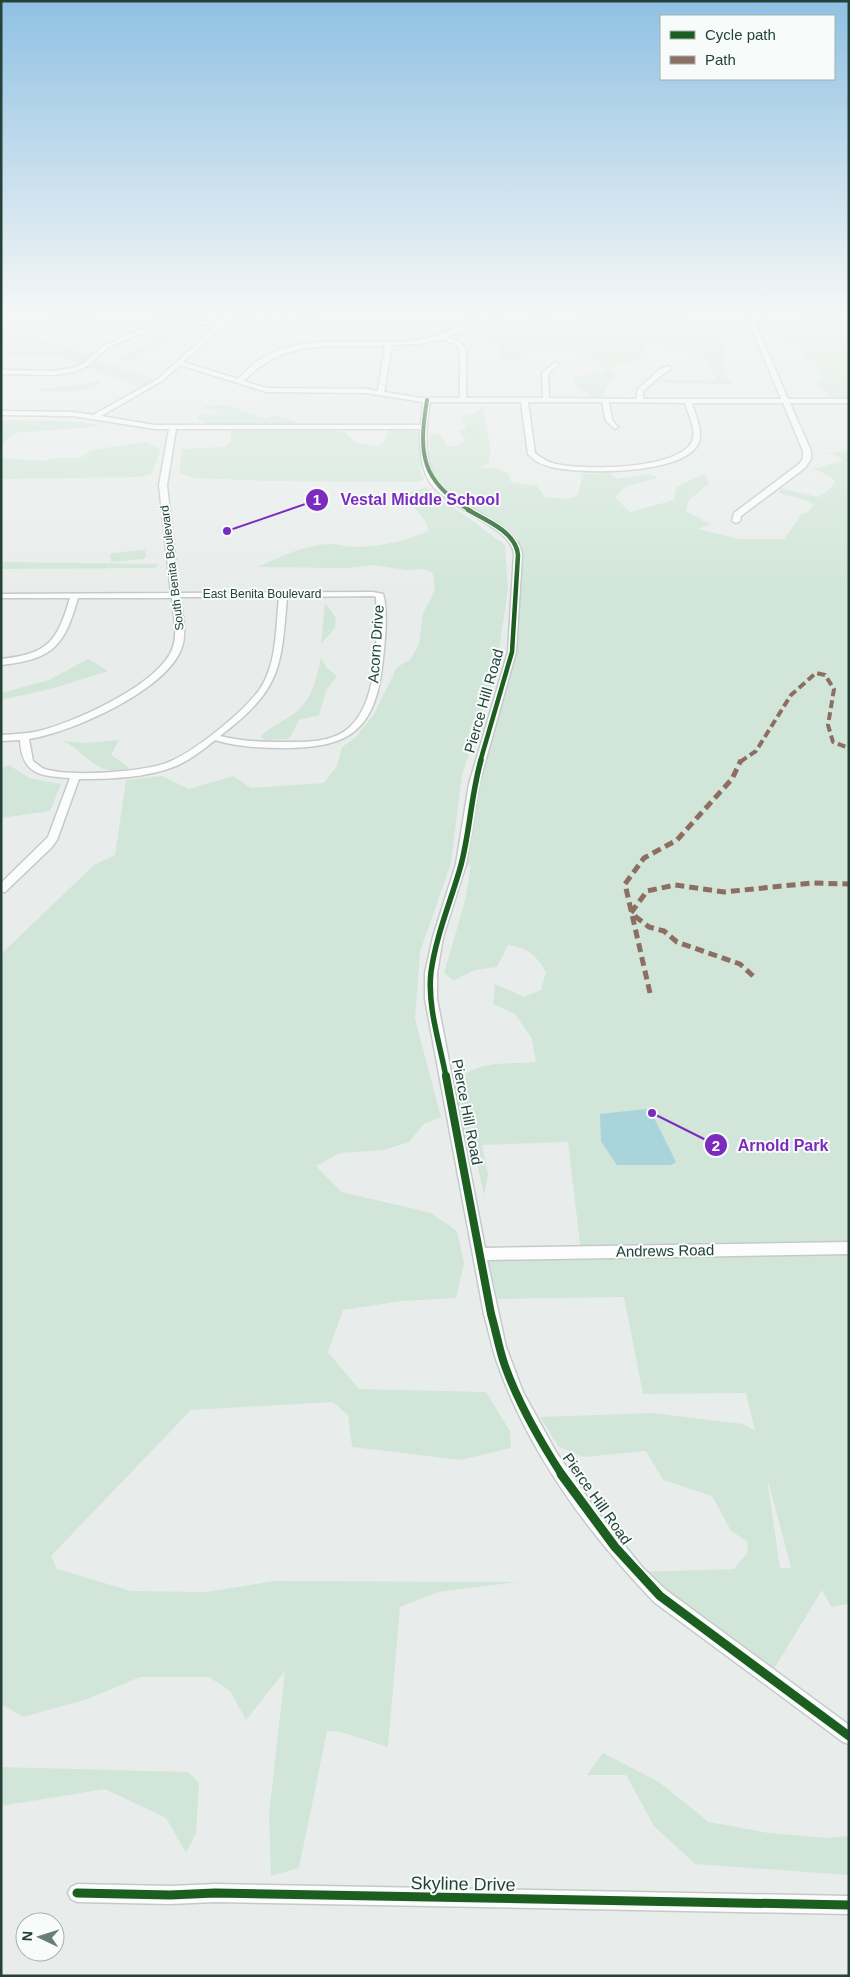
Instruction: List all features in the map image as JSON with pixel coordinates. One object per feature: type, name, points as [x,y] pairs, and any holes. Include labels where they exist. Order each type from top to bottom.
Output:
[{"type":"street","points":[[96,417],[118,404]]},
{"type":"street","name":"Pierce Hill Road","points":[[427,404],[426,462],[431,479],[448,497],[508,535],[517,548],[518,561],[512,652],[474,784],[461,864],[438,937],[431,973],[431,999],[492,1314],[504,1364],[517,1396],[549,1453],[593,1520],[635,1572],[660,1596],[849,1736]]},
{"type":"street","points":[[524,404],[532,454],[543,462],[569,468],[637,468],[665,463],[682,456],[695,444],[697,435],[689,404]]},
{"type":"street","points":[[606,404],[609,421],[615,427]]},
{"type":"street","points":[[736,521],[737,514],[802,466],[807,459],[807,450],[787,404]]},
{"type":"street","points":[[1,412],[96,417],[142,426],[425,427]]},
{"type":"street","name":"South Benita Boulevard","points":[[1,738],[24,737],[66,725],[108,706],[134,692],[164,669],[174,656],[180,638],[163,485],[173,427]]},
{"type":"street","points":[[24,737],[29,763],[35,768],[51,774],[123,775],[164,768],[188,756],[254,702],[267,686],[275,662],[283,594]]},
{"type":"street","name":"East Benita Boulevard","points":[[1,596],[374,594]]},
{"type":"street","name":"Acorn Drive","points":[[213,737],[243,744],[306,745],[333,740],[353,728],[362,719],[370,702],[377,674],[380,596],[374,594]]},
{"type":"street","points":[[1,662],[24,658],[41,652],[57,642],[66,625],[75,595]]},
{"type":"street","points":[[1,889],[47,846],[53,838],[76,775]]},
{"type":"street","name":"Andrews Road","points":[[481,1254],[849,1248]]},
{"type":"street","name":"Skyline Drive","points":[[77,1894],[170,1895],[215,1893],[849,1905]]},
{"type":"green space","points":[[484,404],[490,457],[488,464],[481,466],[485,469],[493,467],[508,473],[511,482],[537,486],[545,497],[568,499],[578,495],[583,474],[610,473],[617,479],[650,474],[658,478],[626,486],[615,497],[630,512],[674,500],[676,487],[704,474],[709,483],[689,500],[686,511],[710,524],[698,529],[739,539],[784,539],[802,514],[807,513],[813,506],[810,502],[779,493],[781,488],[817,497],[829,490],[835,482],[830,476],[814,469],[843,460],[833,454],[825,453],[849,451],[849,1604],[831,1607],[822,1590],[769,1677],[635,1572],[734,1569],[747,1553],[748,1542],[731,1531],[712,1496],[663,1480],[646,1451],[584,1457],[559,1447],[540,1417],[653,1413],[743,1424],[755,1431],[746,1393],[643,1394],[624,1297],[489,1299],[481,1254],[581,1252],[568,1142],[482,1145],[488,1175],[484,1195],[473,1146],[461,1146],[449,1083],[459,1083],[459,1079],[477,1068],[496,1064],[536,1062],[532,1039],[515,1014],[493,1004],[495,984],[524,997],[541,990],[546,972],[531,953],[508,945],[497,967],[475,970],[453,981],[444,973],[465,901],[471,865],[461,864],[474,784],[509,667],[518,561],[513,540],[519,540],[504,525],[457,499],[442,485],[432,468],[430,433],[438,434],[448,446],[457,446],[465,441],[459,431],[467,427],[462,422],[462,416],[477,413]],"holes":[[[767,1477],[791,1568],[780,1568]]]},
{"type":"green space","points":[[227,405],[264,418],[274,415],[298,424],[205,424],[197,418],[199,414],[223,415],[201,406]]},
{"type":"green space","points":[[1,420],[81,422],[103,426],[14,433],[1,445]]},
{"type":"green space","points":[[322,428],[345,432],[356,443],[377,446],[385,442],[389,429],[416,431],[421,435],[421,474],[424,480],[416,482],[267,481],[195,478],[180,474],[181,449],[225,447],[231,442],[230,430]]},
{"type":"green space","points":[[147,442],[160,450],[152,474],[140,477],[1,479],[1,458],[43,461],[55,458],[80,458],[91,450]]},
{"type":"green space","points":[[426,487],[505,545],[508,589],[496,670],[462,775],[451,863],[420,952],[415,1019],[441,1117],[424,1124],[409,1142],[384,1150],[340,1153],[316,1166],[342,1192],[431,1213],[457,1231],[464,1263],[456,1298],[402,1301],[343,1310],[328,1352],[359,1389],[486,1392],[510,1431],[511,1448],[460,1460],[352,1447],[348,1415],[333,1402],[191,1410],[51,1556],[57,1569],[131,1591],[206,1592],[274,1581],[519,1582],[438,1592],[400,1607],[388,1747],[341,1732],[327,1731],[299,1868],[271,1876],[269,1815],[285,1671],[246,1720],[230,1691],[209,1677],[140,1677],[88,1699],[23,1717],[1,1704],[1,954],[94,865],[115,855],[126,780],[162,776],[189,789],[233,776],[251,788],[324,783],[337,766],[342,747],[355,738],[374,714],[397,667],[410,660],[419,644],[423,613],[435,590],[433,573],[424,569],[407,570],[374,565],[346,568],[258,567],[284,555],[313,546],[331,544],[351,547],[373,546],[393,543],[421,534],[429,530],[423,518],[407,498],[411,492]]},
{"type":"green space","points":[[145,550],[146,557],[143,559],[111,562],[110,554]]},
{"type":"green space","points":[[1,562],[159,564],[155,568],[1,569]]},
{"type":"green space","points":[[325,603],[336,618],[335,628],[321,644]]},
{"type":"green space","points":[[321,658],[327,668],[337,676],[326,691],[319,715],[299,720],[289,739],[265,740],[260,737],[302,707],[313,687]]},
{"type":"green space","points":[[88,659],[108,671],[51,689],[1,700],[1,693],[49,680]]},
{"type":"green space","points":[[119,740],[111,755],[130,768],[109,770],[101,768],[64,741],[85,743]]},
{"type":"green space","points":[[9,765],[29,778],[61,784],[50,811],[1,818],[1,768]]},
{"type":"green space","points":[[603,1753],[659,1782],[709,1822],[769,1833],[827,1838],[849,1836],[849,1875],[695,1864],[654,1826],[626,1775],[587,1775]]},
{"type":"green space","points":[[1,1767],[188,1772],[199,1783],[196,1833],[186,1853],[166,1818],[105,1789],[1,1806]]},
{"type":"water","points":[[646,1109],[651,1112],[676,1162],[671,1165],[617,1165],[601,1141],[600,1114]]},
{"type":"marked path","points":[[650,993],[625,884],[644,858],[677,840],[732,779],[739,762],[756,751],[791,695],[816,673],[825,675],[834,689],[828,725],[833,742],[849,748]]},
{"type":"marked path","points":[[753,976],[740,964],[677,942],[664,931],[649,927],[631,913],[647,891],[675,885],[724,892],[812,883],[849,884]]},
{"type":"cycle path","points":[[427,404],[424,429],[425,452],[428,472],[432,480],[451,499],[510,537],[518,553],[512,652],[474,784],[461,864],[438,937],[431,973],[431,999],[491,1314],[503,1360],[532,1426],[550,1457],[592,1519],[638,1573],[660,1596],[849,1736]]},
{"type":"cycle path","points":[[77,1893],[170,1895],[215,1893],[849,1905]]},
{"type":"place","name":"Vestal Middle School","points":[[227,531]]},
{"type":"place","name":"Arnold Park","points":[[652,1113]]}]
